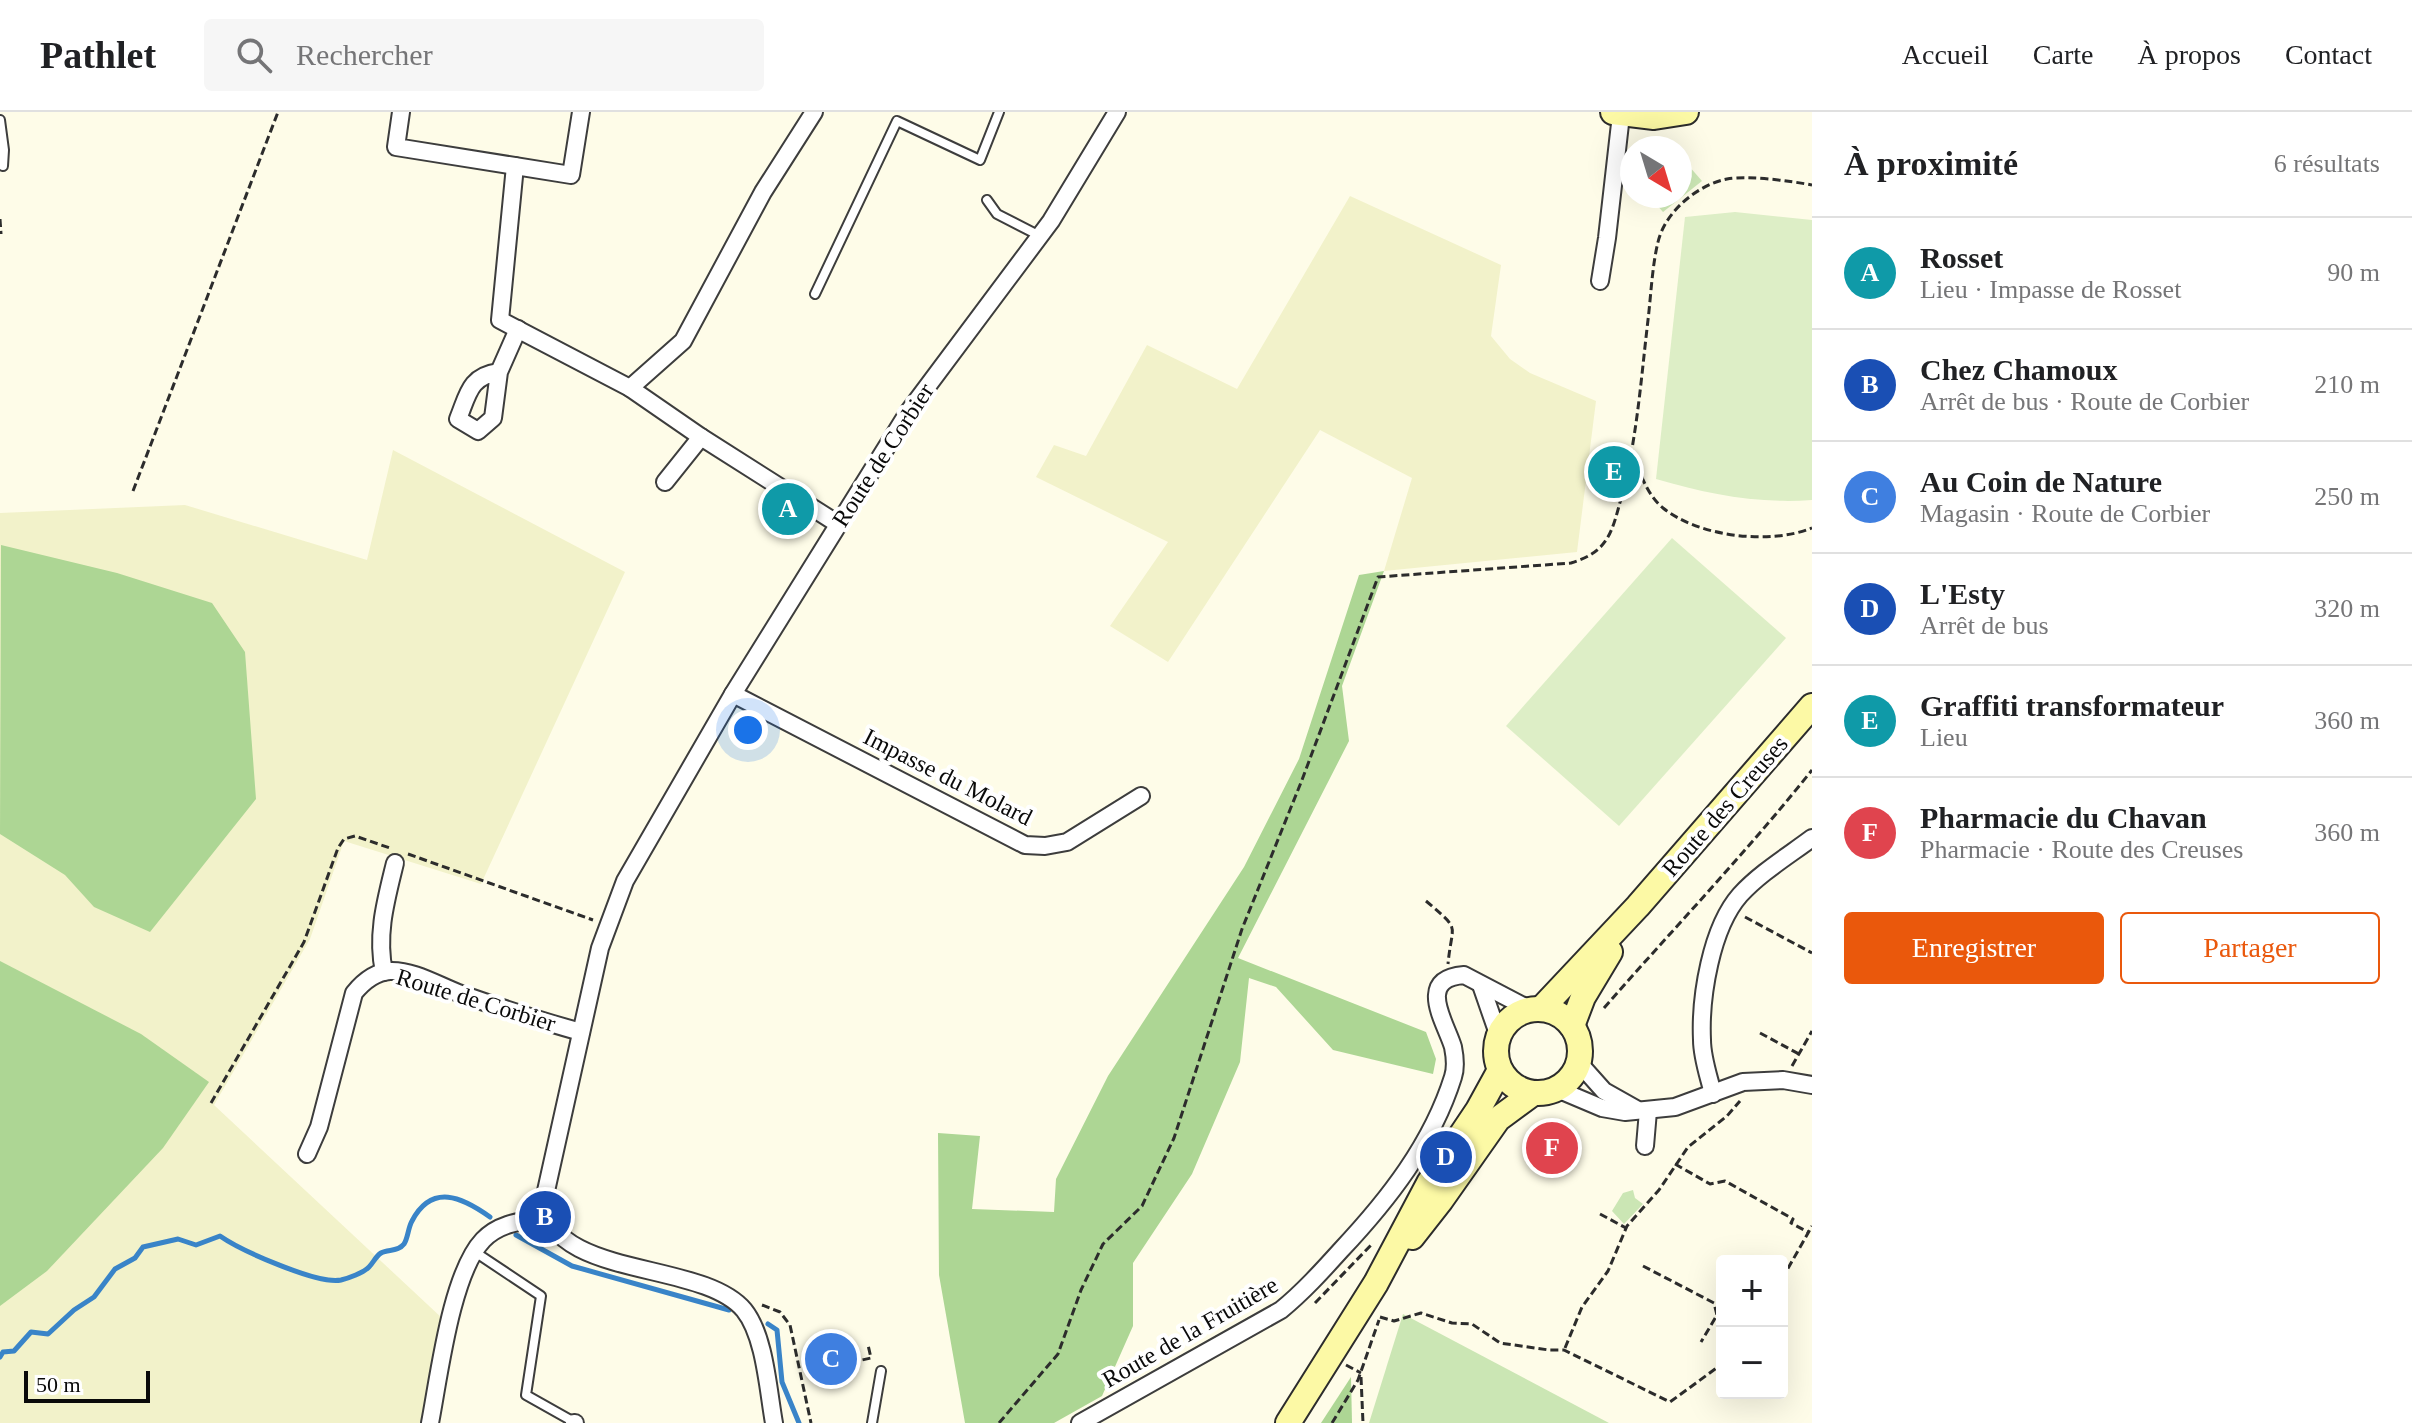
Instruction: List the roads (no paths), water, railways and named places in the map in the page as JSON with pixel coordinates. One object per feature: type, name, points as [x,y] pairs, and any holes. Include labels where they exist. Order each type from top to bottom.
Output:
[{"type":"main road","points":[[1618,113],[1654,117],[1686,112]]},
{"type":"main road","name":"Route des Creuses","points":[[1498,1034],[1508,1020],[1536,1008],[1638,906],[1812,706]]},
{"type":"main road","name":"Route des Creuses","points":[[1572,1026],[1583,997],[1638,906]]},
{"type":"main road","points":[[1376,1283],[1441,1200],[1498,1119],[1532,1094],[1557,1089],[1572,1076],[1579,1063],[1578,1038],[1572,1026],[1564,1017],[1536,1008]]},
{"type":"main road","points":[[1498,1034],[1495,1061],[1500,1070],[1511,1084],[1532,1094]]},
{"type":"main road","points":[[1288,1423],[1376,1283],[1429,1183],[1478,1110],[1500,1070]]},
{"type":"street","points":[[401,112],[396,147],[571,175],[581,112]]},
{"type":"street","points":[[630,388],[683,341],[763,192],[814,112]]},
{"type":"street","name":"Route de Corbier","points":[[545,1217],[544,1200],[600,948],[625,881],[733,694],[909,411],[1040,236],[1117,112]]},
{"type":"street","points":[[1600,281],[1618,113]]},
{"type":"street","points":[[515,166],[500,320],[630,388],[838,524]]},
{"type":"street","points":[[499,372],[518,329]]},
{"type":"street","points":[[665,482],[701,437]]},
{"type":"street","name":"Impasse du Molard","points":[[733,694],[1025,845],[1045,846],[1067,842],[1141,796]]},
{"type":"street","points":[[1713,1094],[1703,1050],[1703,1013],[1712,952],[1730,909],[1749,886],[1812,838]]},
{"type":"street","points":[[384,972],[380,946],[382,914],[395,863]]},
{"type":"street","name":"Route de Corbier","points":[[307,1154],[326,1101],[354,993],[371,976],[384,972],[414,975],[507,1010],[581,1032]]},
{"type":"street","name":"Route de la Fruitière","points":[[1080,1423],[1281,1310],[1300,1295],[1382,1206],[1408,1171],[1445,1098],[1454,1073],[1452,1045],[1438,1015],[1437,996],[1441,986],[1464,975],[1481,985]]},
{"type":"street","points":[[1481,985],[1536,1008]]},
{"type":"street","points":[[1481,985],[1498,1034]]},
{"type":"street","points":[[1579,1063],[1604,1091],[1643,1110]]},
{"type":"street","points":[[1557,1089],[1602,1108],[1625,1112],[1675,1107],[1743,1082],[1783,1080],[1812,1085]]},
{"type":"street","points":[[1643,1110],[1645,1146]]},
{"type":"street","points":[[430,1423],[452,1306],[474,1252],[483,1239],[505,1225],[545,1217],[564,1240],[596,1256],[712,1289],[744,1311],[759,1342],[774,1423]]},
{"type":"lane","points":[[815,294],[897,121],[980,160],[999,112]]},
{"type":"lane","points":[[0,120],[3,166]]},
{"type":"lane","points":[[987,200],[997,214],[1040,236]]},
{"type":"lane","points":[[474,1252],[541,1296],[526,1395],[574,1423]]},
{"type":"lane","points":[[872,1423],[881,1371]]},
{"type":"waterway","points":[[0,1357],[3,1352],[14,1351],[31,1332],[48,1334],[74,1310],[94,1297],[115,1269],[135,1258],[143,1247],[178,1239],[196,1245],[220,1236],[298,1272],[341,1280],[366,1269],[381,1253],[402,1247],[420,1209],[438,1198],[458,1199],[490,1217]]},
{"type":"waterway","points":[[516,1235],[572,1266],[729,1310]]},
{"type":"waterway","points":[[768,1324],[777,1330],[782,1382],[799,1423]]},
{"type":"place","name":"Graffiti transformateur","points":[[1614,472]]},
{"type":"place","name":"Rosset","points":[[788,509]]},
{"type":"place","name":"Pharmacie du Chavan","points":[[1552,1148]]},
{"type":"place","name":"L'Esty","points":[[1446,1157]]},
{"type":"place","name":"Chez Chamoux","points":[[545,1217]]},
{"type":"place","name":"Au Coin de Nature","points":[[831,1359]]}]
